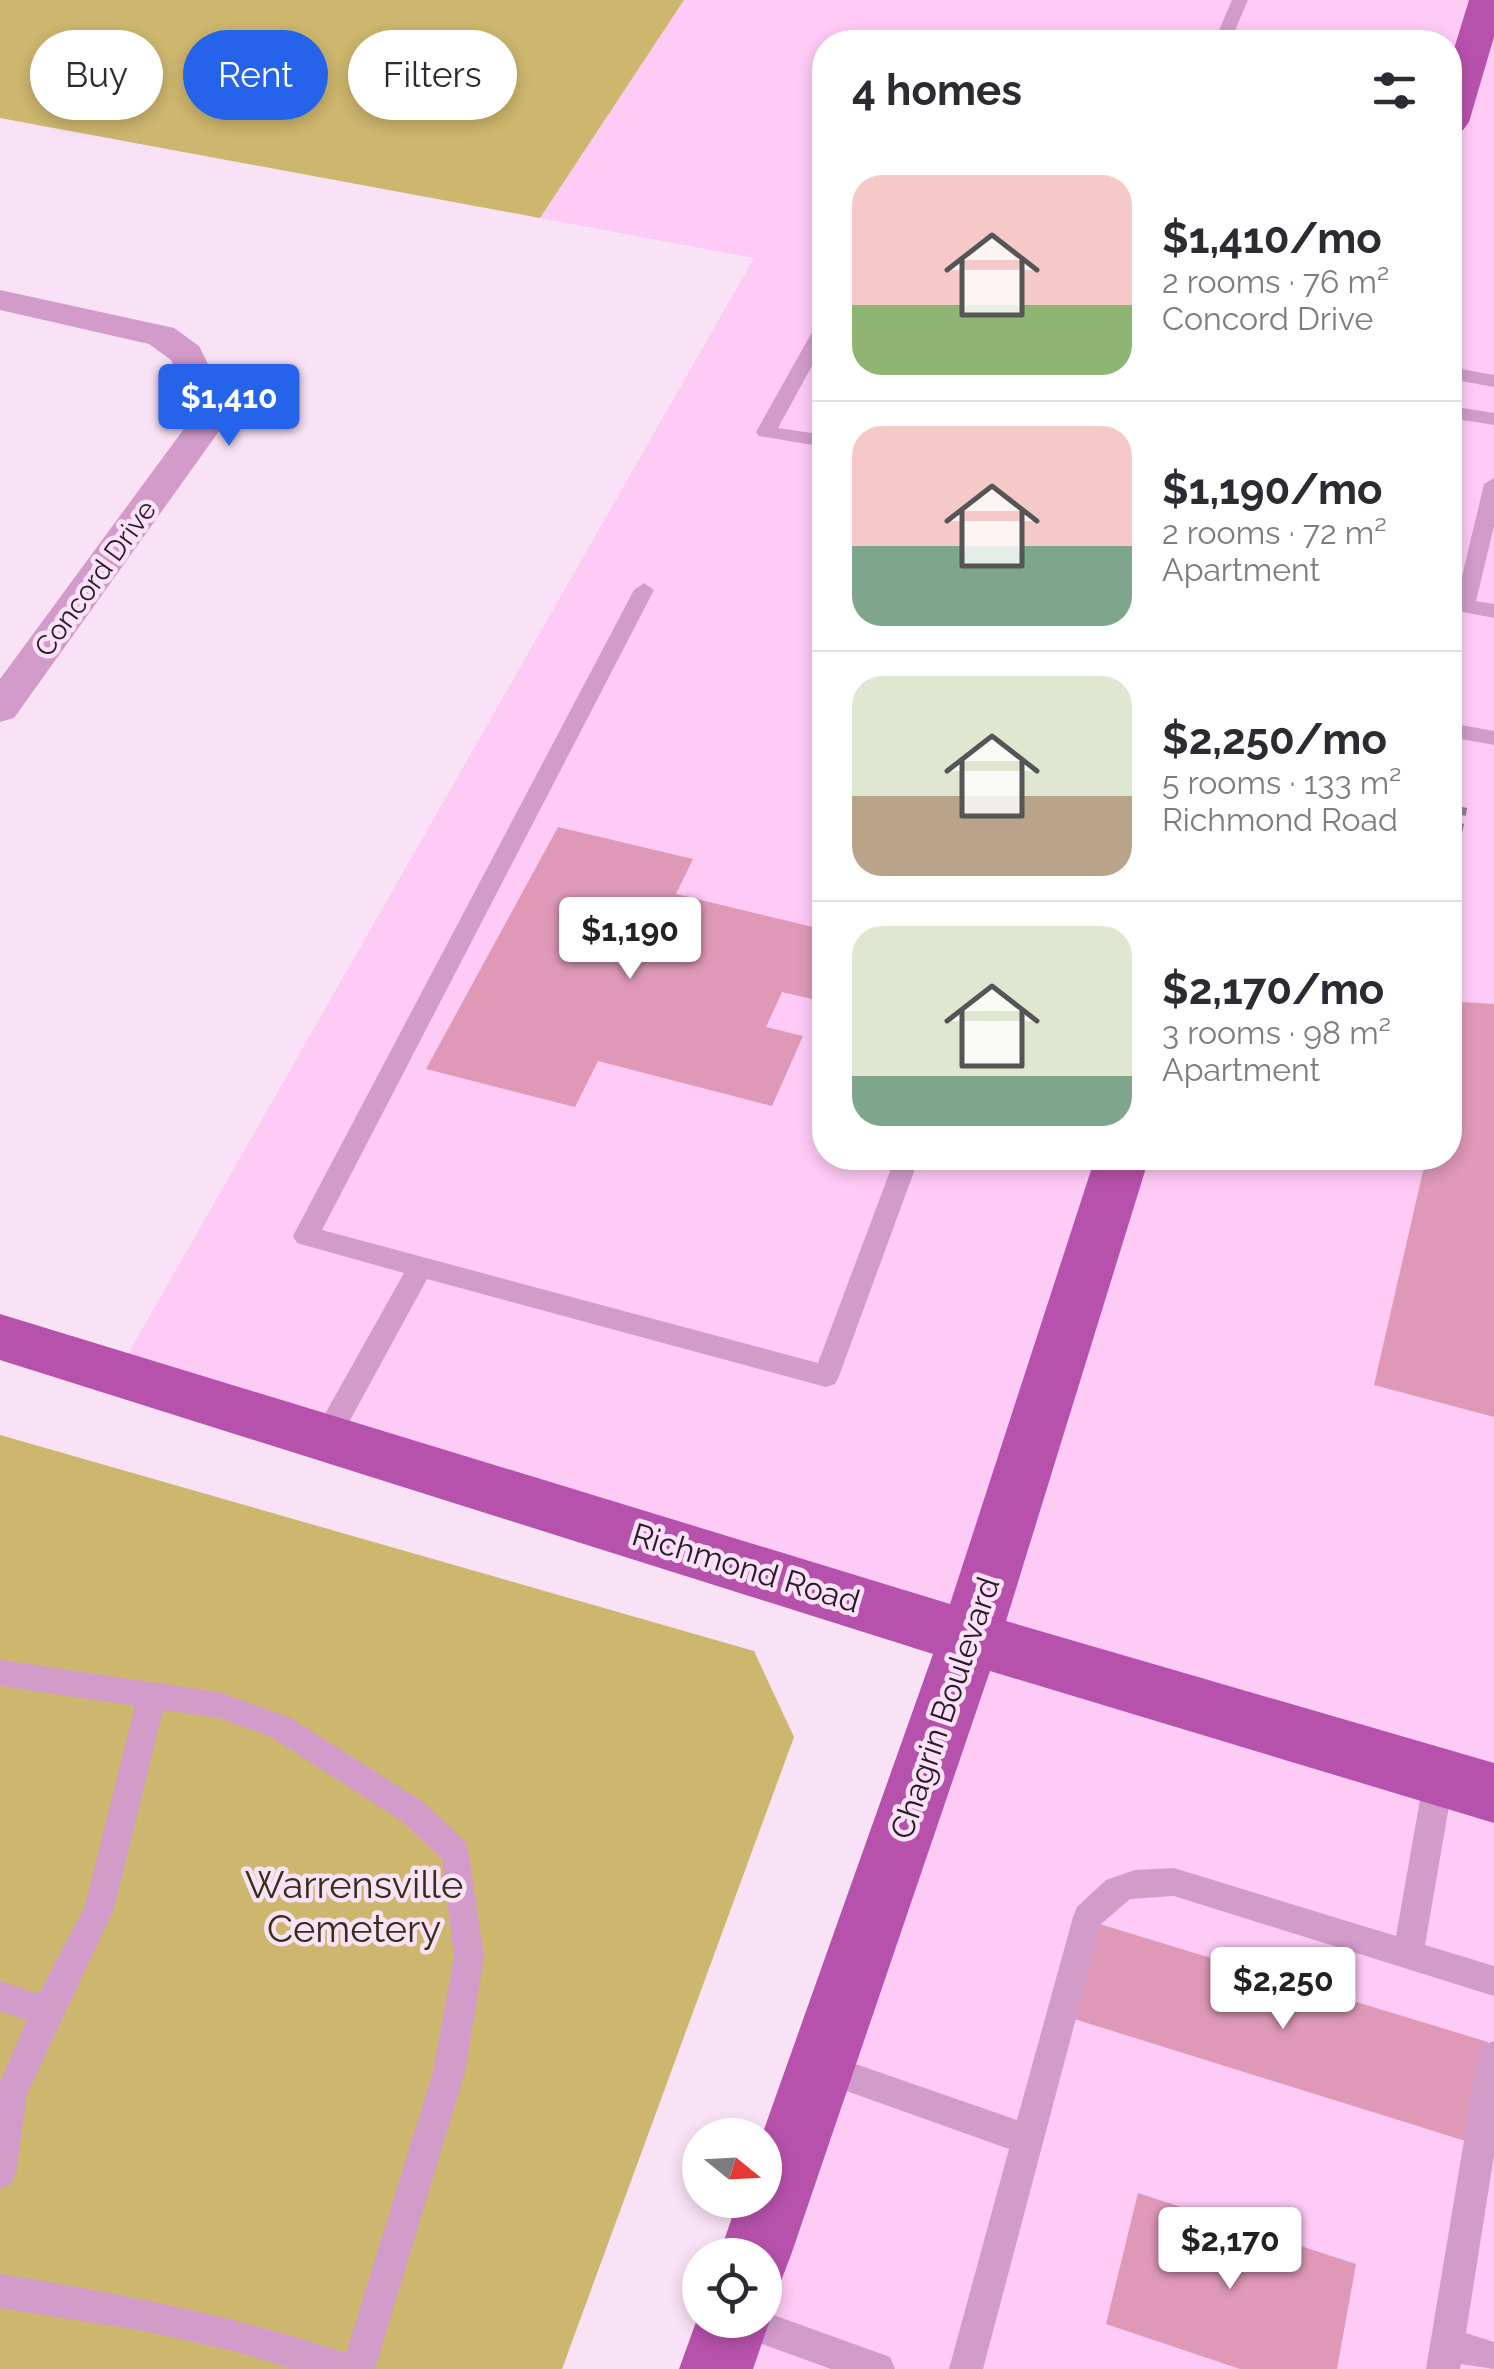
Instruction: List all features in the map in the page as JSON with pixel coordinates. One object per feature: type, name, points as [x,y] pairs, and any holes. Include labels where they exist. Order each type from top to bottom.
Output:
[{"type":"main road","points":[[1462,82],[1487,0]]},
{"type":"main road","name":"Chagrin Boulevard","points":[[761,2238],[970,1638],[1118,1170]]},
{"type":"main road","name":"Richmond Road","points":[[0,1337],[970,1638],[1467,1785]]},
{"type":"main road","points":[[716,2369],[727,2338]]},
{"type":"street","name":"Concord Drive","points":[[0,300],[161,336],[186,354],[210,404],[204,427],[0,708]]},
{"type":"lane","points":[[1227,30],[1240,0]]},
{"type":"lane","points":[[812,349],[766,432],[812,440]]},
{"type":"lane","points":[[1462,375],[1494,381]]},
{"type":"lane","points":[[1462,414],[1494,419]]},
{"type":"lane","points":[[1494,484],[1466,606],[1494,611]]},
{"type":"lane","points":[[644,590],[306,1236],[826,1376],[903,1170]]},
{"type":"lane","points":[[1462,732],[1494,738]]},
{"type":"lane","points":[[326,1438],[420,1266]]},
{"type":"lane","points":[[0,1673],[219,1705],[282,1727],[413,1812],[456,1853],[469,1957],[449,2072],[358,2369]]},
{"type":"lane","points":[[0,2174],[12,2094],[47,2011],[99,1909],[152,1695]]},
{"type":"lane","points":[[1408,1952],[1467,1785]]},
{"type":"lane","points":[[966,2369],[1088,1918],[1110,1892],[1133,1882],[1174,1882],[1494,1981]]},
{"type":"lane","points":[[0,1996],[47,2011]]},
{"type":"lane","points":[[1494,2056],[1445,2356],[1494,2358]]},
{"type":"lane","points":[[821,2067],[1028,2140]]},
{"type":"lane","points":[[0,2291],[144,2314],[238,2335],[345,2369]]},
{"type":"lane","points":[[782,2335],[878,2369]]},
{"type":"path","points":[[1462,819],[1465,804]]},
{"type":"shaded area","points":[[684,0],[1494,0],[1494,2369],[736,2369],[754,2338],[782,2338],[782,2238],[778,2238],[970,1638],[117,1373],[754,258],[540,218]]},
{"type":"green space","points":[[0,0],[684,0],[540,218],[0,118]]},
{"type":"green space","name":"Warrensville Cemetery","points":[[0,1435],[754,1651],[794,1737],[562,2369],[0,2369]]},
{"type":"building","points":[[558,827],[693,859],[676,894],[812,927],[812,999],[782,992],[766,1027],[803,1036],[772,1106],[598,1061],[575,1107],[426,1069]]},
{"type":"building","points":[[1462,1002],[1494,1004],[1494,1417],[1374,1385],[1423,1170],[1462,1170]]},
{"type":"building","points":[[1096,1923],[1488,2042],[1472,2143],[1071,2018]]},
{"type":"building","points":[[1138,2193],[1356,2264],[1337,2369],[1240,2369],[1106,2324]]}]
